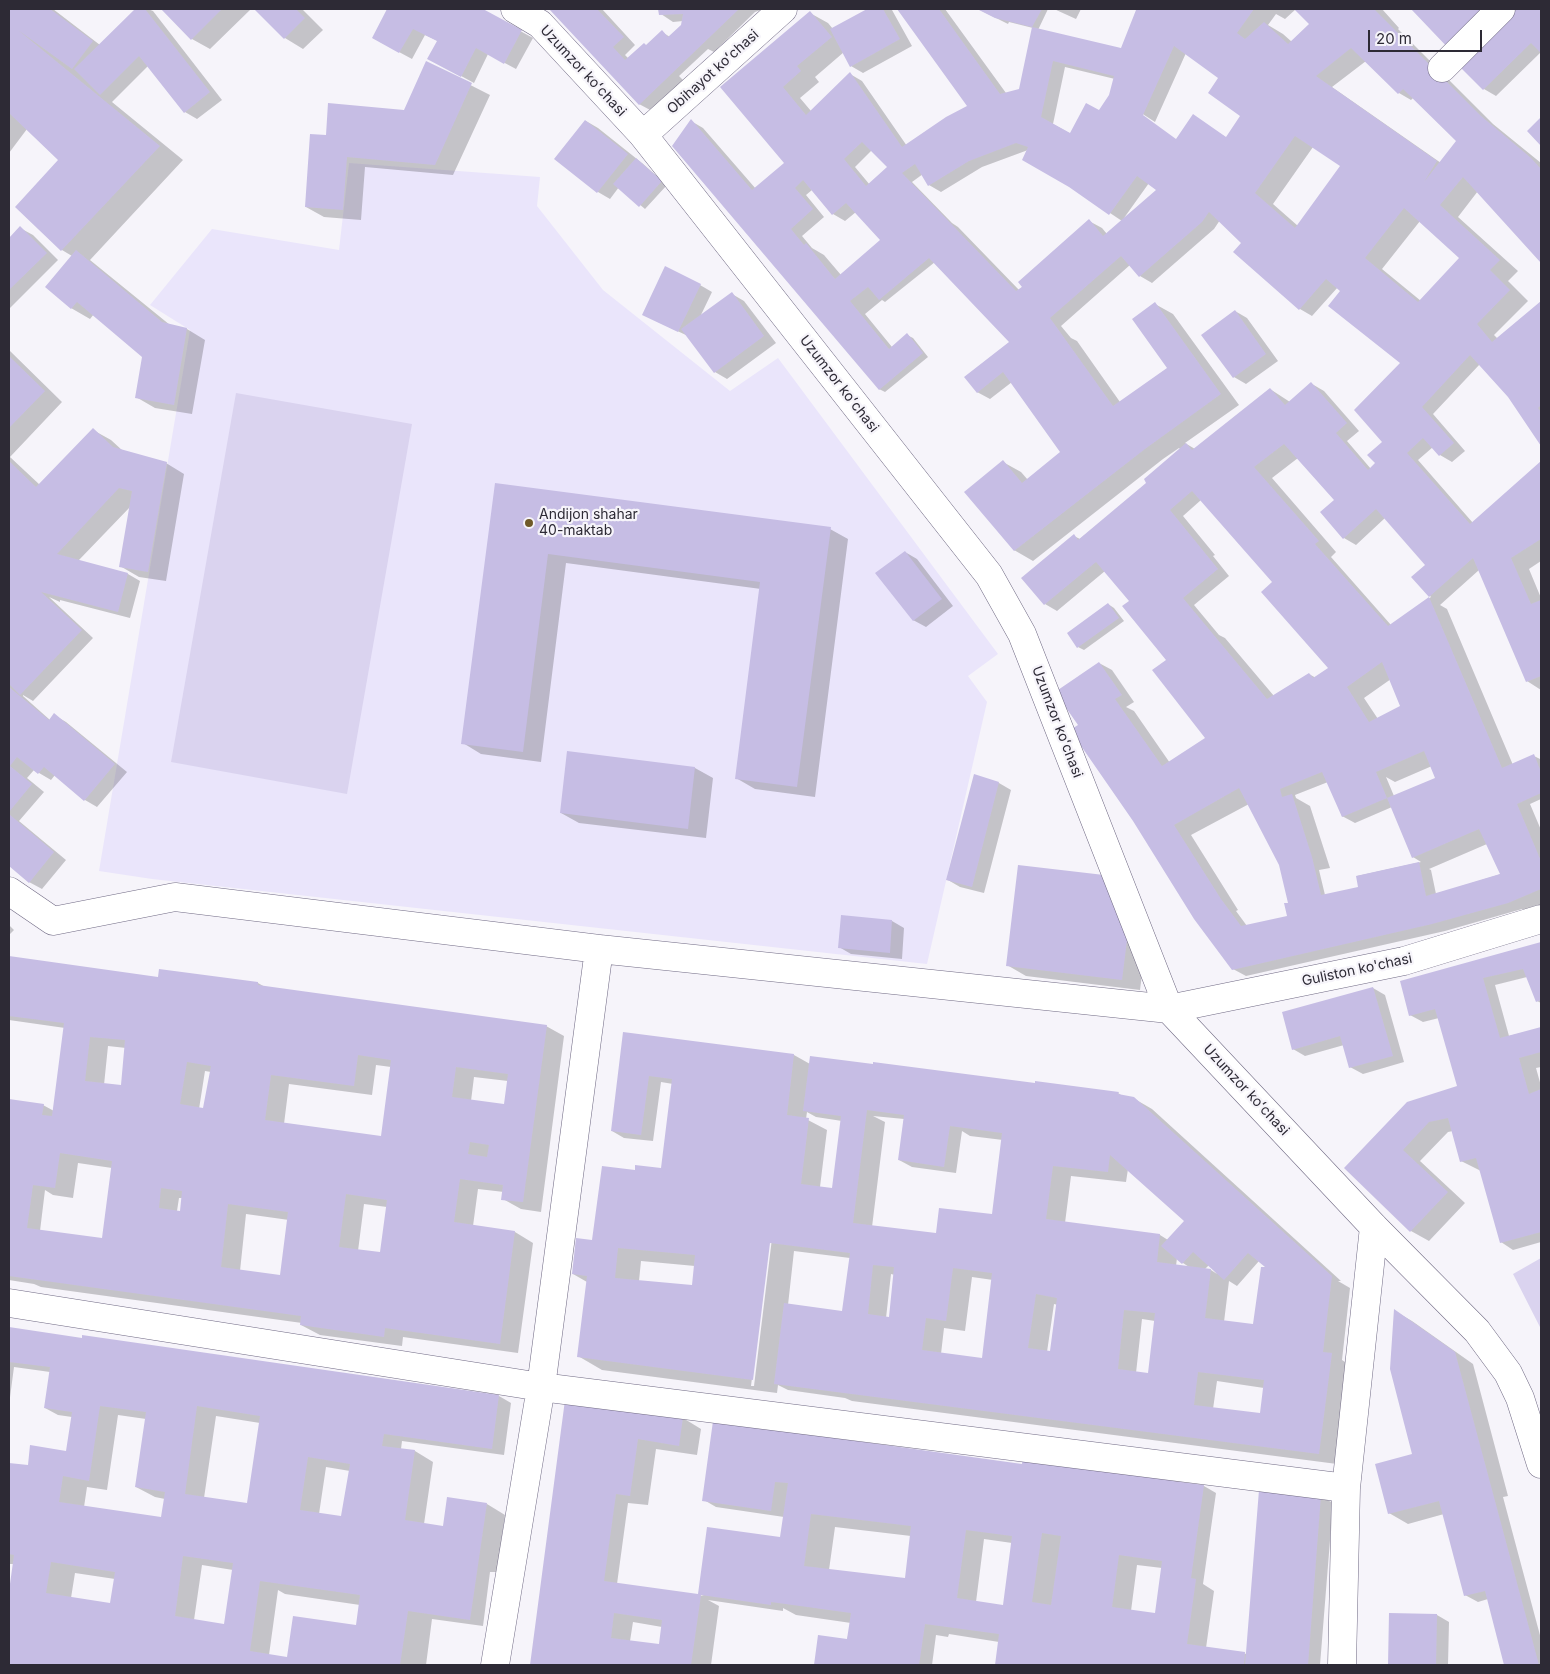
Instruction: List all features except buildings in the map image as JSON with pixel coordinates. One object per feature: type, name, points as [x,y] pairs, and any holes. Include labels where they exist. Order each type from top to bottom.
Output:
[{"type":"street","name":"Uzumzor koʻchasi","points":[[514,9],[540,24],[643,135],[989,575],[1022,634],[1169,1008],[1374,1226],[1477,1331],[1496,1354],[1520,1398],[1541,1464]]},
{"type":"street","name":"Obihayot koʻchasi","points":[[643,135],[783,9]]},
{"type":"street","points":[[1442,68],[1501,9]]},
{"type":"street","name":"Guliston ko'chasi","points":[[9,891],[53,921],[175,897],[599,949],[1169,1008],[1404,961],[1541,919]]},
{"type":"street","points":[[495,1665],[541,1387],[599,949]]},
{"type":"street","points":[[1342,1665],[1346,1488],[1374,1226]]},
{"type":"street","points":[[9,1303],[541,1387],[1346,1488]]},
{"type":"shaded area","name":"Andijon shahar 40-maktab","points":[[349,163],[540,177],[537,206],[603,290],[730,391],[778,358],[998,654],[968,676],[987,702],[927,964],[152,879],[99,871],[190,330],[150,305],[212,229],[339,250]]},
{"type":"shaded area","points":[[236,393],[412,424],[347,794],[171,762]]},
{"type":"shaded area","points":[[1541,1258],[1541,1329],[1513,1274]]},
{"type":"place","name":"Andijon shahar 40-maktab","points":[[529,523]]}]
